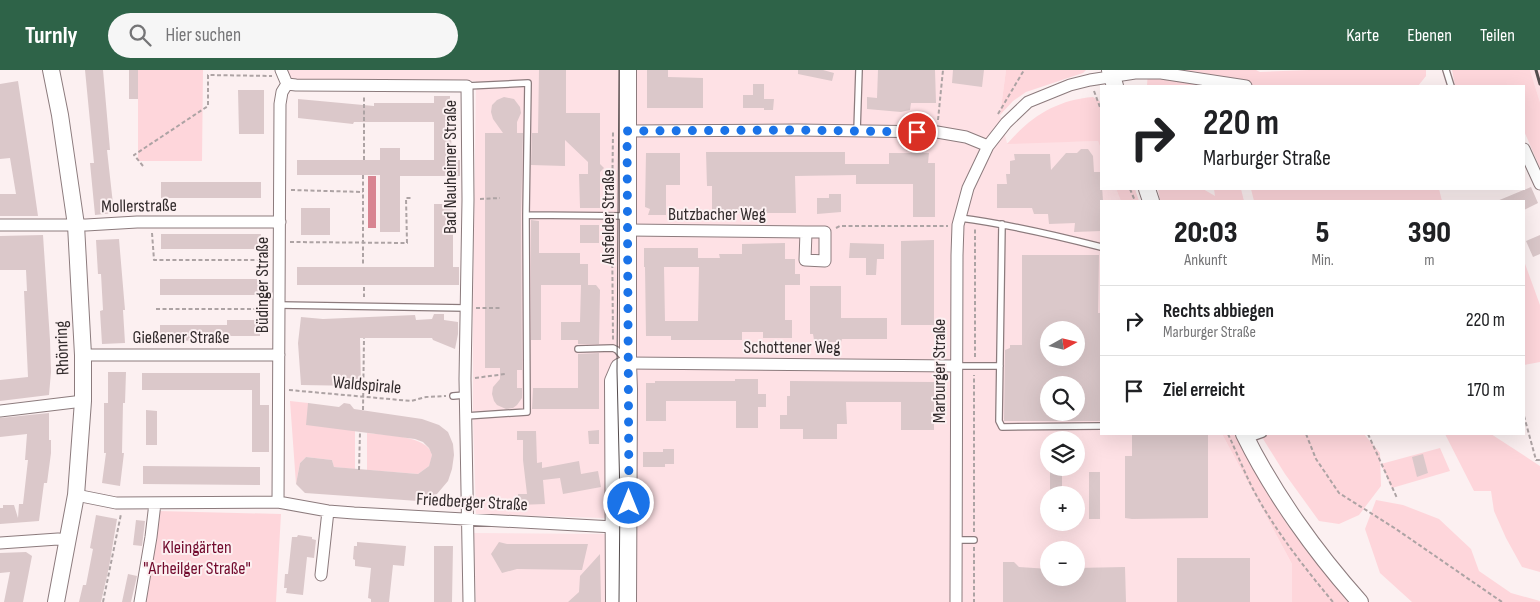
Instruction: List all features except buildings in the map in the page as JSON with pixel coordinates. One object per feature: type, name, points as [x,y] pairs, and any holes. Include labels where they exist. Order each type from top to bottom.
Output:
[{"type":"main road","name":"Rhönring","points":[[51,70],[76,225],[83,355],[83,401],[76,495],[56,602]]},
{"type":"main road","name":"Rhönring","points":[[56,93],[60,70]]},
{"type":"main road","name":"Alsfelder Straße","points":[[628,70],[620,130],[628,363],[628,602]]},
{"type":"main road","points":[[614,602],[613,381],[619,367],[628,363]]},
{"type":"main road","points":[[1245,437],[1296,521],[1323,558],[1360,602]]},
{"type":"street","name":"Marburger Straße","points":[[956,602],[956,255],[959,222],[968,188],[988,146],[1006,123],[1028,102],[1070,85],[1135,73],[1161,73],[1239,85]]},
{"type":"street","name":"Bad Nauheimer Straße","points":[[284,77],[296,85],[364,88],[467,86],[468,200],[465,395],[469,602]]},
{"type":"street","name":"Büdinger Straße","points":[[278,502],[280,104],[284,77]]},
{"type":"street","points":[[620,130],[936,132],[966,137],[988,146]]},
{"type":"street","points":[[1525,151],[1540,184]]},
{"type":"street","name":"Butzbacher Weg","points":[[623,221],[825,232]]},
{"type":"street","name":"Mollerstraße","points":[[0,225],[76,225],[137,222],[280,222]]},
{"type":"street","points":[[806,232],[806,260],[824,261],[825,232]]},
{"type":"street","name":"Gießener Straße","points":[[83,355],[279,355]]},
{"type":"street","name":"Schottener Weg","points":[[628,363],[957,366]]},
{"type":"street","points":[[0,411],[83,401]]},
{"type":"street","name":"Friedberger Straße","points":[[76,495],[123,503],[278,502],[328,511],[614,527]]},
{"type":"street","points":[[140,602],[155,503]]},
{"type":"street","points":[[321,575],[328,511]]},
{"type":"street","points":[[0,543],[68,540]]},
{"type":"lane","points":[[857,131],[859,70]]},
{"type":"lane","points":[[1446,70],[1450,85]]},
{"type":"lane","points":[[466,416],[527,412],[526,215],[528,83],[467,86]]},
{"type":"lane","points":[[561,208],[562,215]]},
{"type":"lane","points":[[526,215],[562,215],[623,221]]},
{"type":"lane","points":[[959,222],[975,220],[1002,224],[1048,233],[1100,247]]},
{"type":"lane","points":[[1002,224],[999,421],[1002,427],[1100,426]]},
{"type":"lane","points":[[449,301],[449,308]]},
{"type":"lane","points":[[279,307],[466,308]]},
{"type":"lane","points":[[578,349],[613,348],[628,363]]},
{"type":"lane","points":[[957,366],[1000,366]]},
{"type":"lane","points":[[453,396],[465,395]]},
{"type":"lane","points":[[957,540],[974,540]]},
{"type":"path","points":[[936,132],[943,70]]},
{"type":"path","points":[[998,114],[1024,70]]},
{"type":"path","points":[[143,166],[134,155],[208,106],[208,75],[284,77]]},
{"type":"path","points":[[364,88],[364,160]]},
{"type":"path","points":[[613,348],[623,221],[620,130]]},
{"type":"path","points":[[364,175],[364,264]]},
{"type":"path","points":[[280,190],[363,192]]},
{"type":"path","points":[[280,242],[407,243],[406,198],[413,198]]},
{"type":"path","points":[[468,200],[500,198]]},
{"type":"path","points":[[974,602],[975,220]]},
{"type":"path","points":[[825,232],[840,226],[959,222]]},
{"type":"path","points":[[152,223],[154,260],[279,260]]},
{"type":"path","points":[[156,309],[279,307]]},
{"type":"path","points":[[466,308],[500,308]]},
{"type":"path","points":[[363,410],[364,338]]},
{"type":"path","points":[[465,379],[505,374]]},
{"type":"path","name":"Waldspirale","points":[[279,389],[411,402],[426,397],[453,396]]},
{"type":"path","points":[[1525,420],[1536,460],[1540,460]]},
{"type":"path","points":[[359,470],[360,432]]},
{"type":"path","points":[[1228,435],[1254,492],[1281,536],[1302,566],[1333,602]]},
{"type":"path","points":[[1306,435],[1316,459],[1339,493],[1396,529],[1502,602]]},
{"type":"path","points":[[1368,435],[1396,498]]},
{"type":"path","points":[[103,602],[123,503]]},
{"type":"shaded area","points":[[288,70],[1006,70],[1000,115],[1007,143],[1098,141],[1100,147],[1100,190],[1116,190],[1121,200],[1100,200],[1100,435],[1223,435],[1292,564],[1292,602],[637,602],[636,519],[476,514],[473,418],[476,81],[288,79]]},
{"type":"shaded area","points":[[1530,70],[1540,70],[1540,102]]},
{"type":"shaded area","points":[[368,176],[376,176],[376,228],[368,228]]},
{"type":"shaded area","points":[[474,533],[607,534],[607,602],[476,602]]},
{"type":"green space","points":[[138,70],[203,70],[202,161],[138,161]]},
{"type":"green space","points":[[1006,70],[1086,70],[1083,73],[1026,92],[1013,101],[1000,115]]},
{"type":"green space","points":[[1148,70],[1256,70],[1260,72],[1426,70],[1426,76],[1419,85],[1147,85]]},
{"type":"green space","points":[[1452,70],[1530,70],[1540,102],[1540,168],[1525,133],[1525,85],[1455,85]]},
{"type":"green space","points":[[1093,97],[1100,101],[1100,147],[1098,141],[1007,144],[1026,125],[1045,111],[1080,99]]},
{"type":"green space","points":[[1116,190],[1135,190],[1139,200],[1121,200]]},
{"type":"green space","points":[[1158,190],[1205,190],[1215,196],[1214,190],[1241,190],[1244,200],[1160,200]]},
{"type":"green space","points":[[1251,190],[1439,190],[1442,200],[1254,200]]},
{"type":"green space","points":[[1525,264],[1540,305],[1540,362],[1525,365]]},
{"type":"green space","points":[[290,401],[308,403],[355,431],[355,469],[334,467],[332,460],[306,457],[300,463],[296,484]]},
{"type":"green space","points":[[367,433],[404,437],[423,443],[429,448],[432,455],[429,466],[418,474],[367,470]]},
{"type":"green space","points":[[1223,435],[1236,435],[1288,526],[1349,602],[1292,602],[1292,564]]},
{"type":"green space","points":[[1261,435],[1365,435],[1380,453],[1381,486],[1359,515],[1339,524],[1319,521],[1285,474]]},
{"type":"green space","points":[[1446,435],[1493,435],[1540,466],[1540,572],[1522,567],[1494,511],[1491,491],[1474,491]]},
{"type":"green space","points":[[1440,448],[1450,471],[1392,488],[1381,464]]},
{"type":"green space","points":[[1376,500],[1403,505],[1439,519],[1471,549],[1479,571],[1511,593],[1540,602],[1412,602],[1380,573],[1365,529]]},
{"type":"green space","name":"Kleingärten \"Arheilger Straße\"","points":[[158,511],[281,514],[276,602],[144,602]]},
{"type":"tram line","points":[[619,70],[617,371],[620,497],[619,602]]},
{"type":"railway","points":[[1536,70],[1540,84]]},
{"type":"route","points":[[629,503],[627,131],[798,130],[917,132]]}]
